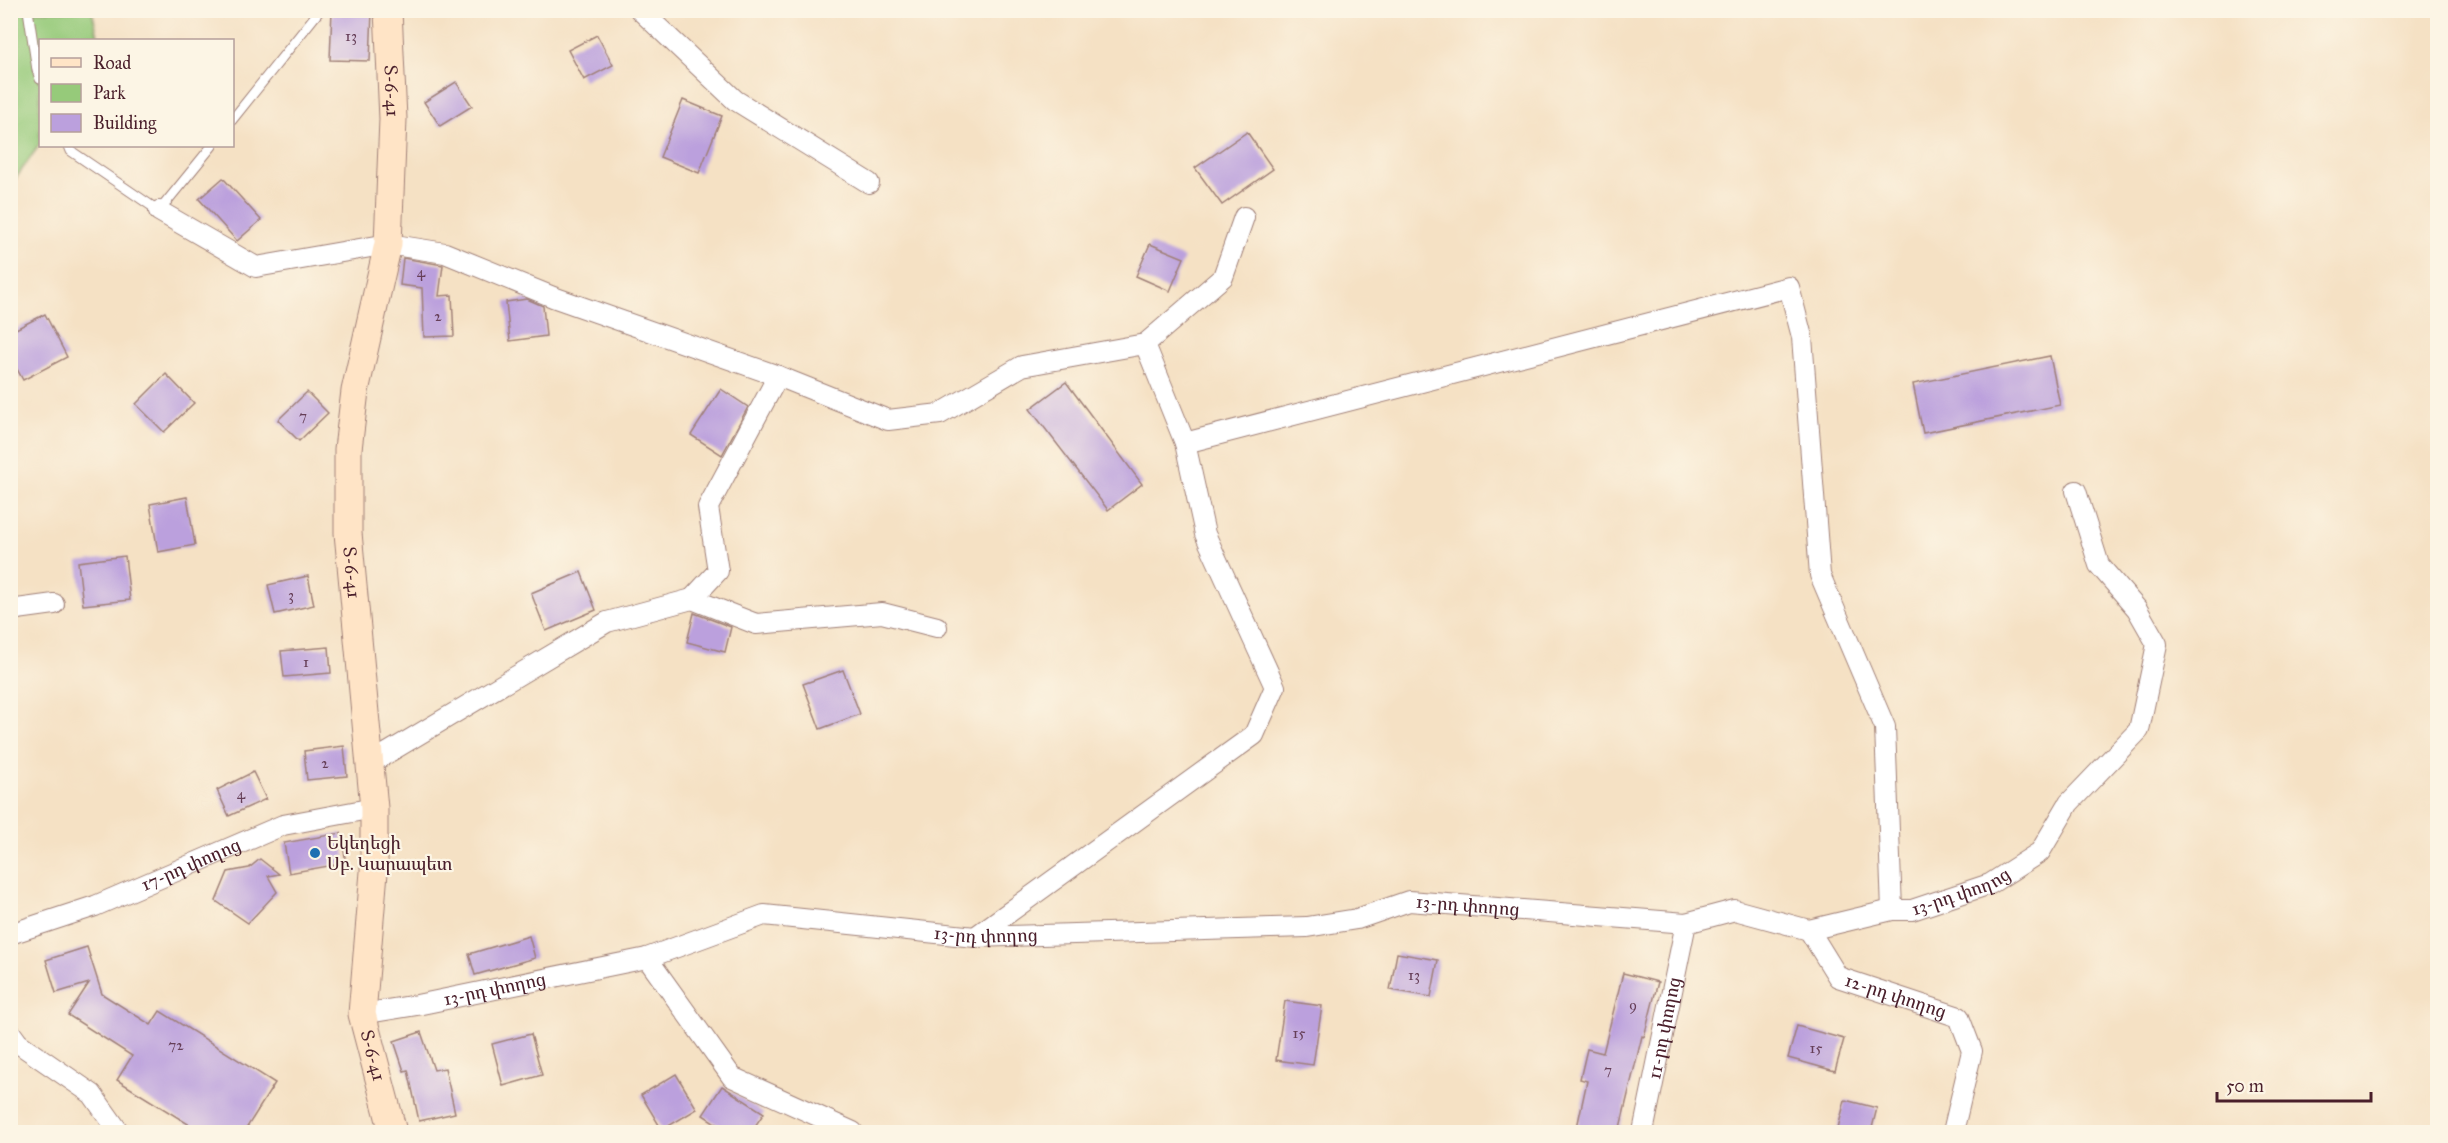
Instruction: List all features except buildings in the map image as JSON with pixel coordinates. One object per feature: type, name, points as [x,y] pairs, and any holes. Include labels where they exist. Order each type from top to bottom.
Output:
[{"type":"main road","name":"Տ-6-41","points":[[388,10],[393,119],[388,244],[355,391],[348,449],[348,533],[374,808],[374,872],[362,1014],[393,1132]]},
{"type":"street","points":[[640,10],[735,100],[869,183]]},
{"type":"street","points":[[159,211],[256,267],[388,244],[445,252],[553,297],[778,376],[888,420],[940,414],[1022,366],[1145,344],[1223,278],[1244,217]]},
{"type":"street","points":[[1185,443],[1789,287],[1802,337],[1820,575],[1885,727],[1892,910]]},
{"type":"street","points":[[975,938],[1254,735],[1275,687],[1205,534],[1185,443],[1145,344]]},
{"type":"street","points":[[369,764],[607,622],[692,599],[718,571],[708,507],[778,376]]},
{"type":"street","name":"13-րդ փողոց","points":[[362,1014],[647,958],[764,915],[975,938],[1307,927],[1357,920],[1409,901],[1686,923],[1735,910],[1809,930],[1892,910],[1912,910],[1990,884],[2040,852],[2069,803],[2139,730],[2157,644],[2136,609],[2098,565],[2076,491]]},
{"type":"street","points":[[692,599],[756,624],[882,614],[937,627]]},
{"type":"street","points":[[10,610],[54,604]]},
{"type":"street","name":"17-րդ փողոց","points":[[10,934],[95,906],[283,825],[374,808]]},
{"type":"street","name":"11-րդ փողոց","points":[[1643,1132],[1686,923]]},
{"type":"street","name":"12-րդ փողոց","points":[[1809,930],[1838,977],[1959,1017],[1972,1051],[1953,1132]]},
{"type":"street","points":[[647,958],[732,1077],[853,1132]]},
{"type":"street","points":[[10,1032],[18,1042],[92,1094],[119,1132]]},
{"type":"lane","points":[[28,10],[39,77]]},
{"type":"lane","points":[[234,118],[320,10]]},
{"type":"lane","points":[[69,147],[71,151],[159,211],[211,147]]},
{"type":"green space","points":[[11,11],[92,11],[99,39],[39,39],[39,145],[11,185]]},
{"type":"place","name":"Եկեղեցի Սբ. Կարապետ","points":[[315,853]]}]
